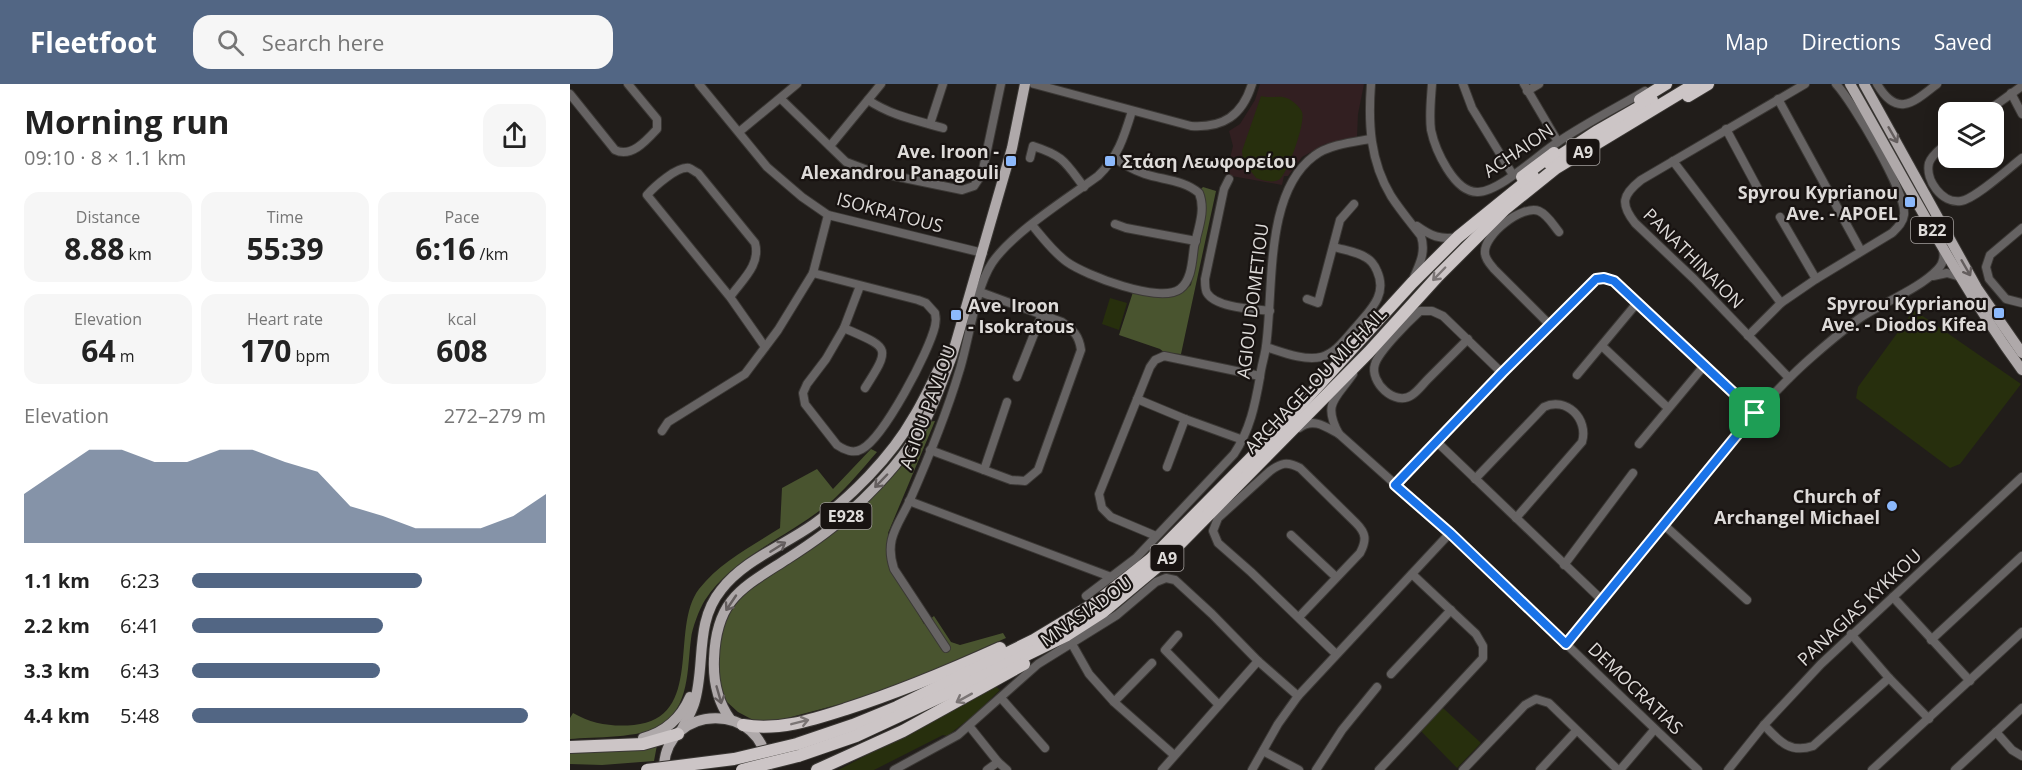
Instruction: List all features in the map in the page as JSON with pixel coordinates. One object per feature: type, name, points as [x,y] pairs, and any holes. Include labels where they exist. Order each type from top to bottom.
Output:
[{"type":"highway","points":[[1483,215],[1492,202],[1548,157],[1593,127],[1666,84]]},
{"type":"highway","name":"ARCHAGELOU MICHAIL","points":[[1253,464],[1273,450],[1412,283],[1458,237],[1483,215],[1570,149],[1680,84]]},
{"type":"highway","name":"ARCHAGELOU MICHAIL","points":[[797,750],[954,685],[1034,640],[1068,634],[1097,602],[1150,560],[1281,438],[1368,352],[1438,276],[1505,209],[1556,168],[1695,84]]},
{"type":"highway","points":[[1481,233],[1560,175],[1708,84]]},
{"type":"highway","points":[[742,725],[765,728],[788,725],[865,703],[912,686],[1033,633],[1068,634]]},
{"type":"highway","points":[[817,770],[903,731],[962,700],[1040,656],[1068,634]]},
{"type":"highway","points":[[570,747],[643,744],[680,731]]},
{"type":"highway","name":"A9","points":[[647,770],[797,750]]},
{"type":"highway","name":"A9","points":[[742,770],[797,750]]},
{"type":"main road","name":"E928","points":[[730,719],[721,704],[716,688],[714,668],[714,648],[726,609],[737,594],[753,580],[804,548],[852,511],[889,472],[921,427],[942,385],[983,253],[1012,148],[1025,84]]},
{"type":"main road","name":"B22","points":[[1850,84],[1957,276],[2022,370]]},
{"type":"main road","name":"B22","points":[[1864,84],[1977,288],[2022,353]]},
{"type":"main road","name":"E928","points":[[680,731],[694,704],[705,624],[719,592],[744,568],[813,525],[842,501],[880,463],[912,420],[957,338]]},
{"type":"main road","points":[[598,746],[643,738],[663,731],[686,706],[693,691],[700,656]]},
{"type":"main road","points":[[664,770],[667,752],[680,731],[702,719],[716,717],[730,719],[752,732],[762,747],[767,770]]},
{"type":"main road","points":[[824,770],[837,762]]},
{"type":"street","points":[[570,94],[615,150],[622,153],[631,152],[657,129],[657,119],[628,84]]},
{"type":"street","name":"ISOKRATOUS","points":[[699,84],[767,167],[828,215],[983,253]]},
{"type":"street","points":[[739,132],[797,84]]},
{"type":"street","points":[[830,146],[881,84]]},
{"type":"street","points":[[930,124],[943,84]]},
{"type":"street","points":[[781,99],[846,162],[870,171],[962,190],[974,186],[982,174],[1001,84]]},
{"type":"street","points":[[1034,84],[1191,126],[1213,126],[1234,115],[1244,102],[1252,84]]},
{"type":"street","points":[[1371,84],[1370,139],[1384,183],[1421,236],[1424,244],[1424,254],[1412,283]]},
{"type":"street","name":"ACHAION","points":[[1432,84],[1431,128],[1435,144],[1444,165],[1455,178],[1464,188],[1478,192],[1495,188],[1558,142],[1644,87],[1656,84]]},
{"type":"street","points":[[1463,84],[1472,108],[1513,175]]},
{"type":"street","points":[[1539,84],[1525,87],[1558,142]]},
{"type":"street","name":"PANATHINAION","points":[[1789,378],[1627,214],[1624,205],[1632,187],[1672,160],[1805,84]]},
{"type":"street","name":"PANATHINAION","points":[[1748,336],[1781,303],[1892,233],[1900,226],[1904,215],[1903,203],[1875,142],[1836,84]]},
{"type":"street","points":[[1877,84],[1887,99],[1900,105],[1912,103],[1937,84]]},
{"type":"street","points":[[1999,102],[2022,86]]},
{"type":"street","points":[[2011,93],[2022,114]]},
{"type":"street","points":[[1778,99],[1861,251]]},
{"type":"street","points":[[868,100],[882,110],[898,116],[943,128]]},
{"type":"street","name":"AGIOU PAVLOU","points":[[946,648],[894,569],[890,558],[890,543],[960,372],[986,273],[993,261],[1018,236],[1098,177],[1115,158],[1132,111]]},
{"type":"street","points":[[1726,129],[1763,198]]},
{"type":"street","name":"AGIOU DOMETIOU","points":[[1086,596],[1136,558],[1234,454],[1243,440],[1257,400],[1266,347],[1280,206],[1289,185],[1314,155],[1370,139]]},
{"type":"street","points":[[1030,158],[1034,146],[1054,153],[1084,187]]},
{"type":"street","points":[[1938,152],[1930,160],[1931,179],[1941,196],[1954,202],[1969,199],[2022,158]]},
{"type":"street","points":[[1032,225],[1057,254],[1074,266],[1113,283],[1156,293],[1175,292],[1181,288],[1189,278],[1202,210],[1199,193],[1189,185],[1125,166],[1115,158]]},
{"type":"street","points":[[1672,160],[1781,303]]},
{"type":"street","points":[[730,297],[756,263],[758,253],[755,243],[698,173],[688,168],[681,168],[656,184],[647,195],[730,297],[765,347]]},
{"type":"street","points":[[1229,179],[1224,189],[1205,279],[1207,293],[1215,301],[1269,311]]},
{"type":"street","points":[[1308,299],[1318,303],[1340,220],[1354,204]]},
{"type":"street","points":[[1549,324],[1494,269],[1486,259],[1485,251],[1486,243],[1491,236],[1520,212],[1527,210],[1540,212],[1559,232]]},
{"type":"street","points":[[662,431],[668,422],[745,374],[813,273],[828,215]]},
{"type":"street","points":[[1780,217],[1816,279]]},
{"type":"street","points":[[1410,220],[1431,236],[1458,237]]},
{"type":"street","points":[[1115,224],[1196,241]]},
{"type":"street","points":[[2022,228],[1990,255],[1986,267],[1989,279],[2006,299],[2022,303]]},
{"type":"street","points":[[1266,347],[1314,358],[1332,353],[1376,305],[1381,285],[1371,261],[1364,256],[1334,247]]},
{"type":"street","points":[[1566,644],[1755,413],[1789,378],[1835,337],[1930,277],[1942,264],[1943,250]]},
{"type":"street","points":[[813,273],[926,303],[935,313],[935,327],[920,363],[892,412],[873,442],[861,450],[854,451],[842,449],[837,445],[802,398],[807,384],[826,359],[844,328],[860,286]]},
{"type":"street","points":[[1930,277],[1947,273],[1957,276]]},
{"type":"street","points":[[1395,485],[1549,324],[1596,279],[1604,278],[1614,281],[1703,367],[1755,413]]},
{"type":"street","points":[[930,450],[1011,480],[1025,481],[1038,470],[1081,350],[1079,338],[1062,322],[980,292]]},
{"type":"street","points":[[1577,375],[1637,303]]},
{"type":"street","points":[[1468,339],[1412,395],[1398,399],[1377,382],[1373,371],[1376,361],[1420,311],[1432,311],[1443,316],[1468,339],[1502,373]]},
{"type":"street","points":[[1017,377],[1042,314]]},
{"type":"street","points":[[844,328],[877,343],[884,355],[865,388]]},
{"type":"street","points":[[1602,346],[1668,408]]},
{"type":"street","points":[[1340,434],[1332,421],[1331,411],[1334,400],[1368,352]]},
{"type":"street","points":[[1156,536],[1111,517],[1102,508],[1099,494],[1149,367],[1155,360],[1164,356],[1260,376]]},
{"type":"street","points":[[1639,444],[1703,367]]},
{"type":"street","points":[[1137,399],[1243,440]]},
{"type":"street","points":[[984,470],[1007,402]]},
{"type":"street","points":[[1475,479],[1544,407],[1555,403],[1563,404],[1574,412],[1582,423],[1584,432],[1582,442],[1516,518]]},
{"type":"street","points":[[1167,467],[1185,419]]},
{"type":"street","name":"DEMOCRATIAS","points":[[1281,438],[1308,423],[1321,424],[1340,434],[1450,533],[1698,770]]},
{"type":"street","points":[[1437,442],[1603,600]]},
{"type":"street","points":[[1299,617],[1360,553],[1365,543],[1364,531],[1299,468],[1292,464],[1280,464],[1218,518],[1213,531],[1218,543],[1336,654]]},
{"type":"street","points":[[1564,565],[1633,473]]},
{"type":"street","name":"PANAGIAS KYKKOU","points":[[1728,770],[1790,695],[1851,634],[2022,477]]},
{"type":"street","points":[[909,501],[1111,577]]},
{"type":"street","points":[[1663,524],[1747,600]]},
{"type":"street","points":[[1252,770],[1278,724],[1298,696],[1450,533]]},
{"type":"street","points":[[1291,535],[1336,577]]},
{"type":"street","points":[[1931,640],[2022,556]]},
{"type":"street","points":[[1379,770],[1483,658],[1483,646],[1476,634],[1412,574]]},
{"type":"street","name":"MNASIADOU","points":[[894,770],[970,727],[1068,634],[1117,615],[1156,582],[1166,578],[1175,580],[1258,661],[1298,696]]},
{"type":"street","points":[[1893,597],[1970,681]]},
{"type":"street","points":[[1391,674],[1451,610]]},
{"type":"street","points":[[1873,770],[2022,632]]},
{"type":"street","points":[[1068,634],[1089,675],[1114,702],[1174,755]]},
{"type":"street","points":[[1851,634],[1929,719]]},
{"type":"street","points":[[1178,636],[1165,650],[1219,705]]},
{"type":"street","points":[[1162,770],[1258,661]]},
{"type":"street","points":[[1114,702],[1152,663]]},
{"type":"street","points":[[1764,725],[1780,741],[1792,748],[1803,749],[1813,746],[1889,678]]},
{"type":"street","points":[[1316,770],[1342,730],[1377,687]]},
{"type":"street","points":[[1001,698],[1045,748]]},
{"type":"street","points":[[1462,770],[1525,705],[1536,699],[1549,703],[1619,770],[1654,730]]},
{"type":"street","points":[[1955,770],[2022,708]]},
{"type":"street","points":[[970,727],[1006,770]]},
{"type":"street","points":[[1540,770],[1576,731]]},
{"type":"street","points":[[1996,732],[2012,750],[2022,756]]},
{"type":"street","points":[[1263,751],[1299,770]]},
{"type":"street","points":[[987,770],[998,762]]},
{"type":"shaded area","points":[[1260,84],[1364,84],[1358,114],[1357,137],[1325,144],[1302,157],[1288,176],[1284,176],[1282,185],[1226,175],[1233,146],[1229,131],[1240,124],[1255,100]]},
{"type":"green space","points":[[1261,96],[1291,100],[1300,108],[1303,117],[1292,157],[1283,175],[1275,181],[1256,178],[1243,161],[1242,151]]},
{"type":"green space","points":[[1203,187],[1216,191],[1181,354],[1165,353],[1160,349],[1119,335],[1133,292],[1171,296],[1191,285],[1205,210],[1200,190]]},
{"type":"green space","points":[[1110,298],[1127,303],[1119,330],[1102,324]]},
{"type":"green space","points":[[1914,310],[2021,384],[1960,464],[1950,468],[1856,398],[1858,387]]},
{"type":"green space","points":[[935,421],[888,533],[888,562],[924,624],[934,616],[951,642],[960,645],[1003,633],[1006,638],[922,675],[859,699],[776,721],[755,721],[738,712],[727,702],[720,689],[717,660],[719,632],[739,597],[819,543],[876,494],[927,422]]},
{"type":"green space","points":[[871,449],[877,452],[834,499],[731,571],[705,600],[693,630],[682,698],[670,718],[660,726],[642,733],[570,739],[570,718],[573,713],[602,724],[634,725],[656,719],[670,706],[678,689],[682,669],[686,626],[691,606],[699,589],[726,563],[780,528],[782,488],[817,469],[833,489]]},
{"type":"green space","points":[[994,685],[1000,690],[973,716],[947,736],[943,735],[874,770],[838,770],[929,723]]},
{"type":"green space","points":[[1443,708],[1481,743],[1457,768],[1420,730]]},
{"type":"green space","points":[[657,745],[654,761],[602,765],[570,764],[570,750]]},
{"type":"place","name":"Ave. Iroon - Alexandrou Panagouli","points":[[1011,161]]},
{"type":"place","name":"Στάση Λεωφορείου","points":[[1110,161]]},
{"type":"place","name":"Spyrou Kyprianou Ave. - APOEL","points":[[1910,202]]},
{"type":"place","name":"Spyrou Kyprianou Ave. - Diodos Kifea","points":[[1999,313]]},
{"type":"place","name":"Ave. Iroon - Isokratous","points":[[956,315]]},
{"type":"place","name":"Church of Archangel Michael","points":[[1892,506]]},
{"type":"route","points":[[1604,278],[1614,281],[1703,367],[1755,413],[1566,644],[1450,533],[1395,485],[1549,324],[1596,279],[1604,278]]}]
